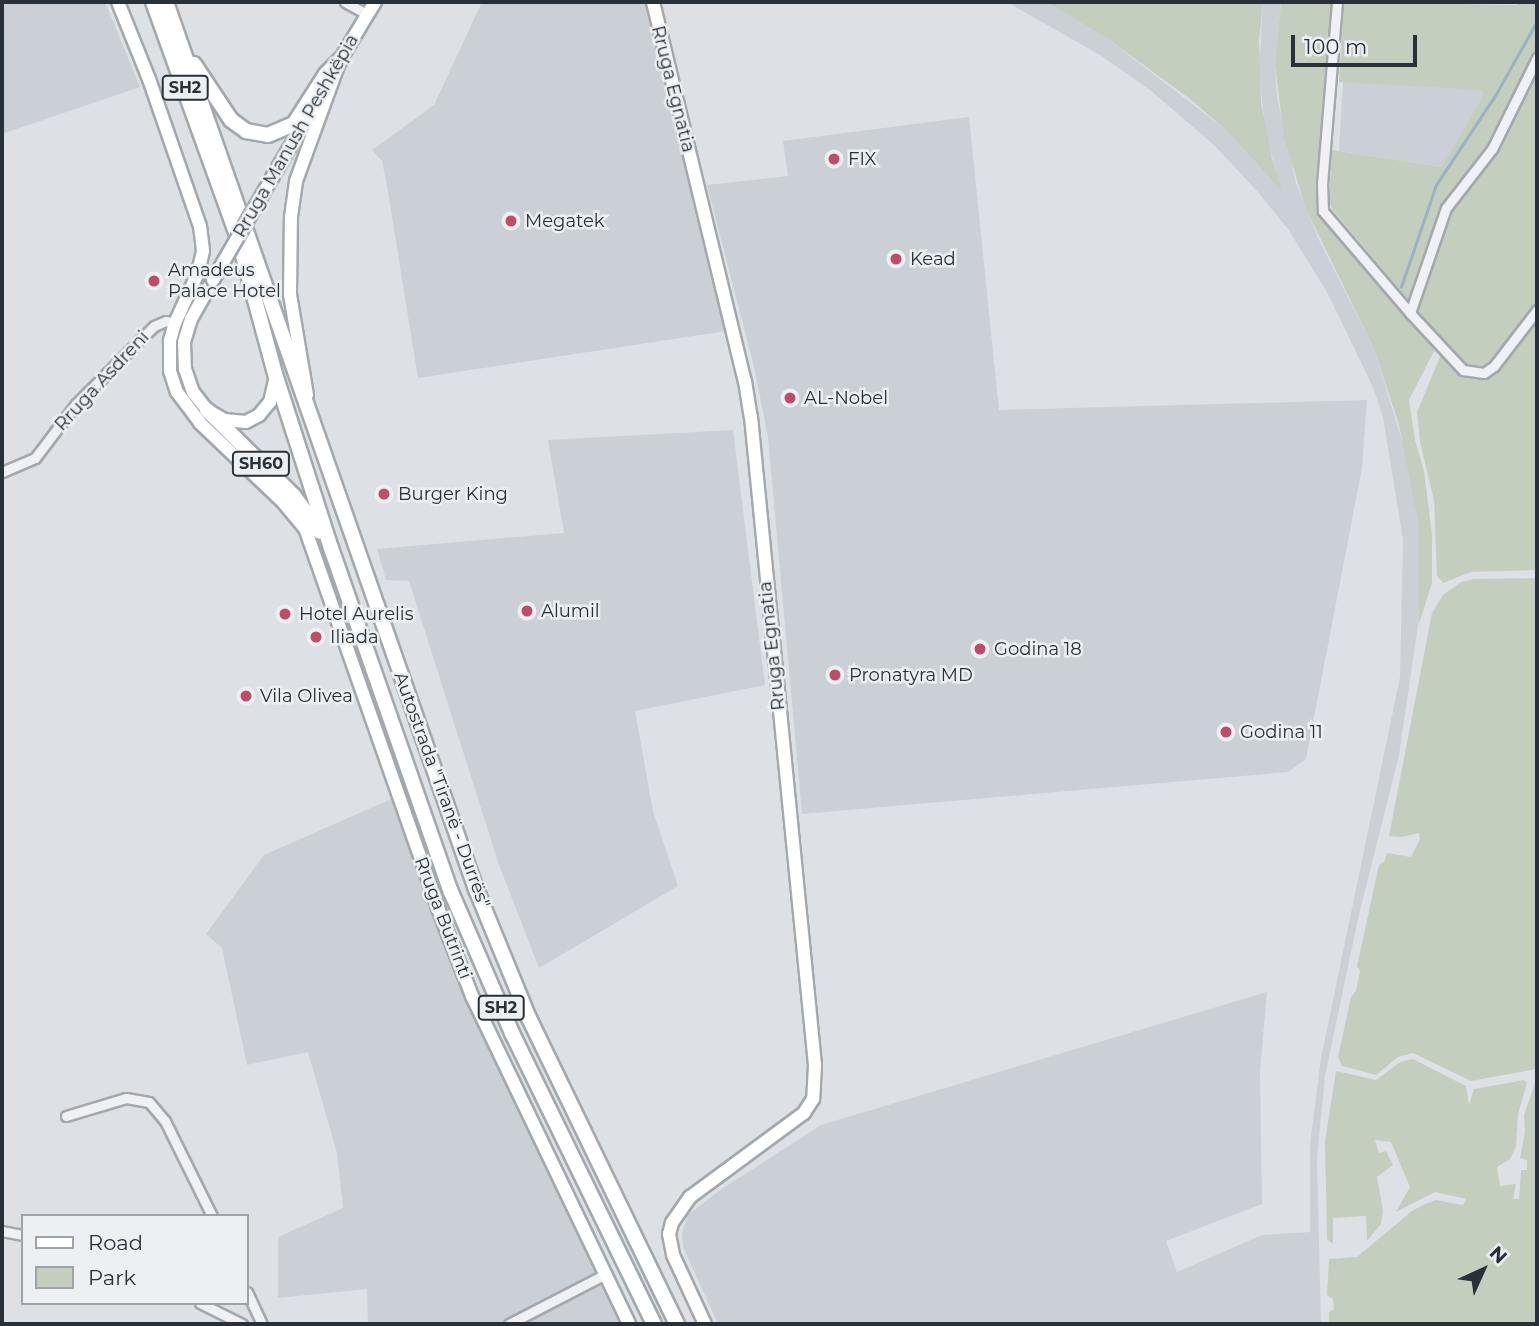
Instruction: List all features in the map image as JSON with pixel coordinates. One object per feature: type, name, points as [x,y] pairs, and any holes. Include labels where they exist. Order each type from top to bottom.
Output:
[{"type":"highway","name":"Autostrada \"Tiranë - Durrës\"","points":[[153,2],[239,241],[276,377],[331,548],[451,892],[512,1033],[654,1324]]},
{"type":"highway","name":"Autostrada \"Tiranë - Durrës\"","points":[[166,2],[187,55],[476,889],[518,992],[677,1324]]},
{"type":"highway","points":[[187,55],[231,120],[246,131],[259,135],[277,134],[294,124],[326,74],[340,60]]},
{"type":"highway","name":"SH60","points":[[207,410],[294,496],[309,525]]},
{"type":"highway","points":[[309,525],[331,548]]},
{"type":"main road","points":[[118,2],[149,79],[200,226],[202,251],[198,273],[175,323],[169,361],[182,401],[200,423],[309,525]]},
{"type":"main road","name":"Rruga Manush Peshkëpia","points":[[207,410],[193,392],[183,354],[191,319],[374,2]]},
{"type":"main road","points":[[367,14],[381,2]]},
{"type":"main road","name":"Rruga Egnatia","points":[[653,2],[742,369],[751,417],[815,1065],[815,1092],[809,1108],[790,1125],[690,1197],[677,1212],[669,1234],[673,1255],[705,1324]]},
{"type":"main road","points":[[307,403],[290,294],[291,217],[296,181],[340,60]]},
{"type":"main road","points":[[207,410],[231,422],[250,420],[270,402],[276,377]]},
{"type":"main road","name":"Rruga Butrinti","points":[[309,525],[336,615],[439,911],[472,996],[629,1324]]},
{"type":"street","name":"Rruga Manush Peshkëpia","points":[[345,2],[367,14]]},
{"type":"street","points":[[1337,2],[1322,183],[1323,211],[1410,313],[1464,370],[1484,373],[1511,348],[1537,310]]},
{"type":"street","points":[[1410,313],[1446,208],[1492,149],[1537,58]]},
{"type":"street","name":"Rruga Asdreni","points":[[2,472],[35,458],[76,404],[154,326],[166,321],[175,323]]},
{"type":"street","points":[[66,1116],[126,1098],[149,1102],[165,1121],[211,1214]]},
{"type":"street","points":[[2,1231],[21,1235]]},
{"type":"street","points":[[509,1324],[604,1275]]},
{"type":"street","points":[[248,1294],[262,1324]]},
{"type":"street","points":[[204,1305],[242,1324]]},
{"type":"shaded area","points":[[2,2],[105,2],[140,87],[2,134]]},
{"type":"shaded area","points":[[482,2],[647,2],[706,233],[726,331],[418,378],[382,161],[372,150],[434,105]]},
{"type":"shaded area","points":[[1007,2],[1046,2],[1105,37],[1225,129],[1281,191],[1265,130],[1259,68],[1263,2],[1281,2],[1275,63],[1277,97],[1296,183],[1319,240],[1374,349],[1407,457],[1419,527],[1420,611],[1399,755],[1359,914],[1325,1076],[1317,1158],[1321,1324],[718,1324],[683,1247],[682,1232],[688,1215],[720,1190],[821,1125],[1267,992],[1260,1071],[1262,1204],[1166,1241],[1177,1272],[1262,1235],[1310,1232],[1310,1145],[1321,1058],[1400,677],[1403,540],[1383,417],[1372,385],[1327,292],[1288,229],[1257,191],[1214,145],[1150,90],[1100,55]]},
{"type":"shaded area","points":[[1343,82],[1482,89],[1481,99],[1443,167],[1339,151]]},
{"type":"shaded area","points":[[969,117],[999,410],[1367,400],[1362,468],[1306,759],[1288,772],[802,814],[768,437],[754,367],[707,185],[788,176],[783,141]]},
{"type":"shaded area","points":[[733,430],[765,685],[635,711],[653,811],[678,886],[539,968],[499,865],[409,581],[386,580],[377,549],[564,533],[548,440]]},
{"type":"shaded area","points":[[398,796],[439,911],[629,1324],[368,1324],[367,1289],[278,1298],[278,1237],[343,1208],[337,1153],[308,1052],[247,1065],[222,948],[206,934],[264,855]]},
{"type":"green space","points":[[1046,2],[1263,2],[1259,41],[1261,102],[1272,159],[1283,193],[1225,129],[1190,99],[1105,37]]},
{"type":"green space","points":[[1281,2],[1331,2],[1317,203],[1320,212],[1433,345],[1434,351],[1409,400],[1415,440],[1424,471],[1432,534],[1432,583],[1419,624],[1419,527],[1399,425],[1374,349],[1306,209],[1284,138],[1275,63]]},
{"type":"green space","points":[[1344,2],[1517,5],[1518,2],[1537,2],[1537,570],[1471,572],[1443,583],[1437,576],[1434,500],[1420,442],[1417,412],[1440,357],[1450,349],[1332,209],[1329,201],[1332,150],[1442,167],[1481,99],[1482,90],[1339,82]]},
{"type":"green space","points":[[1537,578],[1537,1069],[1471,1081],[1413,1053],[1398,1057],[1376,1075],[1342,1066],[1338,1057],[1351,997],[1356,991],[1360,971],[1357,966],[1379,865],[1384,862],[1387,853],[1411,857],[1420,839],[1419,833],[1401,837],[1389,836],[1432,613],[1443,595],[1461,582],[1473,579]]},
{"type":"green space","points":[[1413,1059],[1466,1086],[1469,1105],[1474,1089],[1524,1080],[1527,1083],[1518,1114],[1516,1146],[1510,1159],[1497,1167],[1500,1186],[1516,1184],[1513,1199],[1519,1199],[1521,1170],[1527,1170],[1527,1160],[1520,1158],[1525,1132],[1524,1115],[1537,1077],[1537,1324],[1329,1324],[1329,1312],[1334,1309],[1333,1299],[1327,1295],[1329,1259],[1357,1257],[1412,1211],[1425,1204],[1436,1200],[1463,1205],[1466,1199],[1435,1192],[1396,1212],[1410,1187],[1391,1142],[1375,1140],[1379,1153],[1386,1151],[1393,1165],[1377,1177],[1383,1211],[1381,1224],[1367,1241],[1366,1216],[1333,1218],[1333,1244],[1327,1239],[1325,1141],[1336,1071],[1376,1080],[1400,1062]]},
{"type":"waterway","points":[[1401,287],[1436,185],[1496,94],[1537,21]]},
{"type":"place","name":"FIX","points":[[834,159]]},
{"type":"place","name":"Megatek","points":[[511,221]]},
{"type":"place","name":"Kead","points":[[896,259]]},
{"type":"place","name":"Amadeus Palace Hotel","points":[[154,281]]},
{"type":"place","name":"AL-Nobel","points":[[790,398]]},
{"type":"place","name":"Burger King","points":[[384,494]]},
{"type":"place","name":"Alumil","points":[[527,611]]},
{"type":"place","name":"Hotel Aurelis","points":[[285,614]]},
{"type":"place","name":"Iliada","points":[[316,637]]},
{"type":"place","name":"Godina 18","points":[[980,649]]},
{"type":"place","name":"Pronatyra MD","points":[[835,675]]},
{"type":"place","name":"Vila Olivea","points":[[246,696]]},
{"type":"place","name":"Godina 11","points":[[1226,732]]}]
